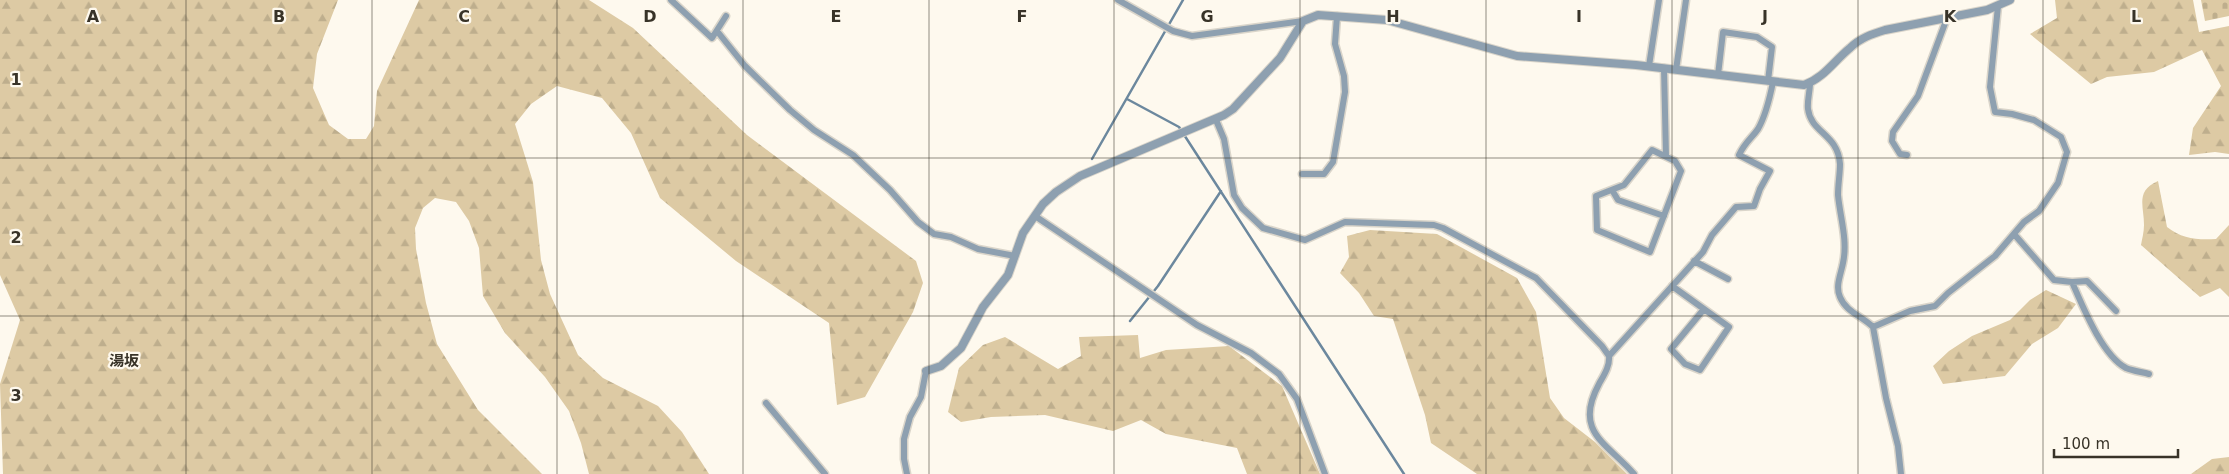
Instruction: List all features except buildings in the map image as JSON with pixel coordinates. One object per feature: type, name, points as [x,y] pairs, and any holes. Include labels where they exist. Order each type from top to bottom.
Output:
[{"type":"street","points":[[671,0],[712,38],[726,16]]},
{"type":"street","points":[[1118,0],[1173,31],[1192,36],[1303,21],[1318,15],[1387,20],[1517,56],[1649,66],[1794,85],[1810,83],[1821,77],[1849,48],[1869,35],[1998,6],[2010,0]]},
{"type":"street","points":[[1649,66],[1659,0]]},
{"type":"street","points":[[1676,70],[1686,0]]},
{"type":"street","points":[[1873,327],[1910,311],[1934,306],[1948,292],[1988,262],[2039,210],[2058,183],[2067,152],[2061,137],[2034,120],[1995,112],[1990,87],[1998,6]]},
{"type":"street","points":[[1302,174],[1324,174],[1333,162],[1344,92],[1344,76],[1335,44],[1337,16]]},
{"type":"street","points":[[1907,155],[1900,154],[1895,149],[1892,141],[1893,132],[1918,96],[1948,18]]},
{"type":"street","points":[[907,474],[904,459],[904,439],[910,417],[921,397],[926,371],[941,366],[961,348],[982,307],[1008,276],[1023,233],[1043,204],[1067,182],[1216,120],[1233,109],[1280,58],[1303,21]]},
{"type":"street","points":[[717,31],[745,66],[790,110],[814,130],[853,155],[890,190],[918,222],[934,234],[951,237],[978,249],[1015,256]]},
{"type":"street","points":[[1634,474],[1597,439],[1589,414],[1592,397],[1607,369],[1609,356],[1694,261],[1736,207],[1754,206],[1770,170],[1739,155],[1746,141],[1758,130],[1768,103],[1772,47],[1757,38],[1723,32],[1718,75]]},
{"type":"street","points":[[1664,68],[1666,156]]},
{"type":"street","points":[[1810,83],[1808,110],[1812,119],[1833,140],[1838,150],[1840,164],[1838,191],[1845,241],[1844,262],[1838,284],[1839,295],[1846,308],[1873,327],[1886,398],[1898,446],[1901,474]]},
{"type":"street","points":[[1216,120],[1224,139],[1234,195],[1242,208],[1263,228],[1305,240],[1345,222],[1414,224],[1443,228],[1536,278],[1602,346],[1609,356]]},
{"type":"street","points":[[1652,150],[1666,156],[1675,161],[1680,171],[1650,252],[1597,230],[1596,196],[1624,185],[1652,150]]},
{"type":"street","points":[[1612,190],[1618,200],[1664,216]]},
{"type":"street","points":[[1035,216],[1197,325],[1251,353],[1279,374],[1297,399],[1325,474]]},
{"type":"street","points":[[2014,234],[2054,280],[2087,281],[2116,311]]},
{"type":"street","points":[[1694,261],[1728,279]]},
{"type":"street","points":[[2072,282],[2092,328],[2116,359],[2126,368],[2149,374]]},
{"type":"street","points":[[1672,286],[1730,327],[1700,370],[1685,364],[1671,350],[1704,309]]},
{"type":"street","points":[[766,403],[825,474]]},
{"type":"green space","points":[[0,0],[338,0],[317,54],[313,88],[329,125],[348,139],[366,139],[374,126],[377,91],[419,0],[589,0],[633,28],[747,135],[916,261],[923,283],[913,312],[865,397],[837,405],[829,323],[736,261],[660,198],[631,133],[602,98],[557,86],[531,104],[515,124],[533,182],[541,260],[550,294],[578,355],[603,378],[658,406],[682,432],[709,474],[589,474],[581,443],[569,411],[545,377],[505,333],[483,296],[479,248],[469,221],[456,202],[435,198],[423,208],[415,228],[416,249],[426,303],[437,344],[478,410],[542,474],[3,474],[0,384],[20,320],[0,275]]},
{"type":"green space","points":[[2055,0],[2193,0],[2199,32],[2229,26],[2229,154],[2215,152],[2189,155],[2193,128],[2221,86],[2202,50],[2154,72],[2107,77],[2091,84],[2030,34],[2057,18]]},
{"type":"green space","points":[[2201,0],[2229,0],[2229,16],[2205,21]]},
{"type":"green space","points":[[2158,181],[2167,227],[2173,231],[2190,238],[2216,239],[2229,225],[2229,297],[2220,288],[2200,297],[2141,245],[2144,228],[2143,194],[2146,189]]},
{"type":"green space","points":[[1370,230],[1437,234],[1517,278],[1536,312],[1550,398],[1564,418],[1595,442],[1627,474],[1477,474],[1431,443],[1425,415],[1393,319],[1374,316],[1359,293],[1340,273],[1349,257],[1347,236]]},
{"type":"green space","points":[[2046,290],[2076,304],[2058,328],[2032,344],[2005,376],[1943,384],[1933,366],[1949,351],[1972,336],[2010,320],[2030,300]]},
{"type":"green space","points":[[1138,335],[1140,358],[1166,350],[1229,346],[1282,386],[1320,474],[1247,474],[1237,448],[1166,434],[1141,420],[1113,431],[1045,415],[991,417],[961,422],[948,412],[959,368],[983,345],[1005,337],[1058,369],[1081,356],[1079,337]]},
{"type":"green space","points":[[2229,457],[2229,474],[2191,474],[2212,459]]},
{"type":"waterway","points":[[1092,159],[1183,0]]},
{"type":"waterway","points":[[1127,99],[1179,127],[1404,474]]},
{"type":"waterway","points":[[1130,321],[1158,286],[1221,191]]},
{"type":"district","name":"湯坂","points":[[124,361]]}]
